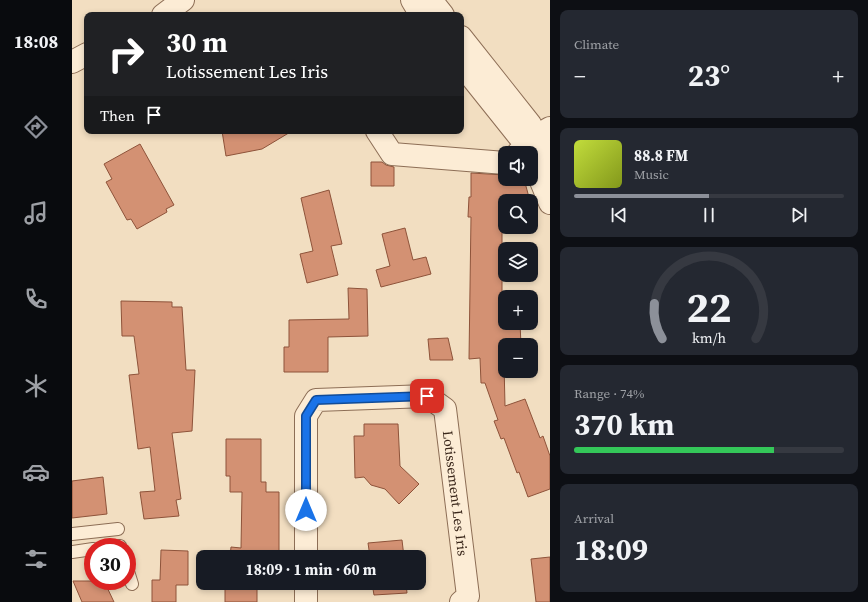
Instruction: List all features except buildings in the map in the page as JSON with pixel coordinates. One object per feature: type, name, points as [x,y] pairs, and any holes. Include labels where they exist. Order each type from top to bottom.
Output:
[{"type":"street","points":[[167,12],[183,0]]},
{"type":"street","points":[[412,0],[419,12]]},
{"type":"street","points":[[431,0],[441,12]]},
{"type":"street","points":[[464,41],[530,124],[532,145],[550,203]]},
{"type":"street","points":[[72,62],[84,56]]},
{"type":"street","points":[[464,67],[532,145],[550,170]]},
{"type":"street","points":[[379,134],[392,154],[498,162]]},
{"type":"street","name":"Lotissement Les Iris","points":[[306,550],[306,416],[316,400],[427,396],[445,409],[468,596],[461,602]]},
{"type":"street","points":[[306,590],[306,602]]},
{"type":"lane","points":[[72,534],[118,529]]},
{"type":"lane","points":[[72,552],[84,550]]},
{"type":"route","points":[[306,510],[306,416],[316,400],[427,396]]}]
